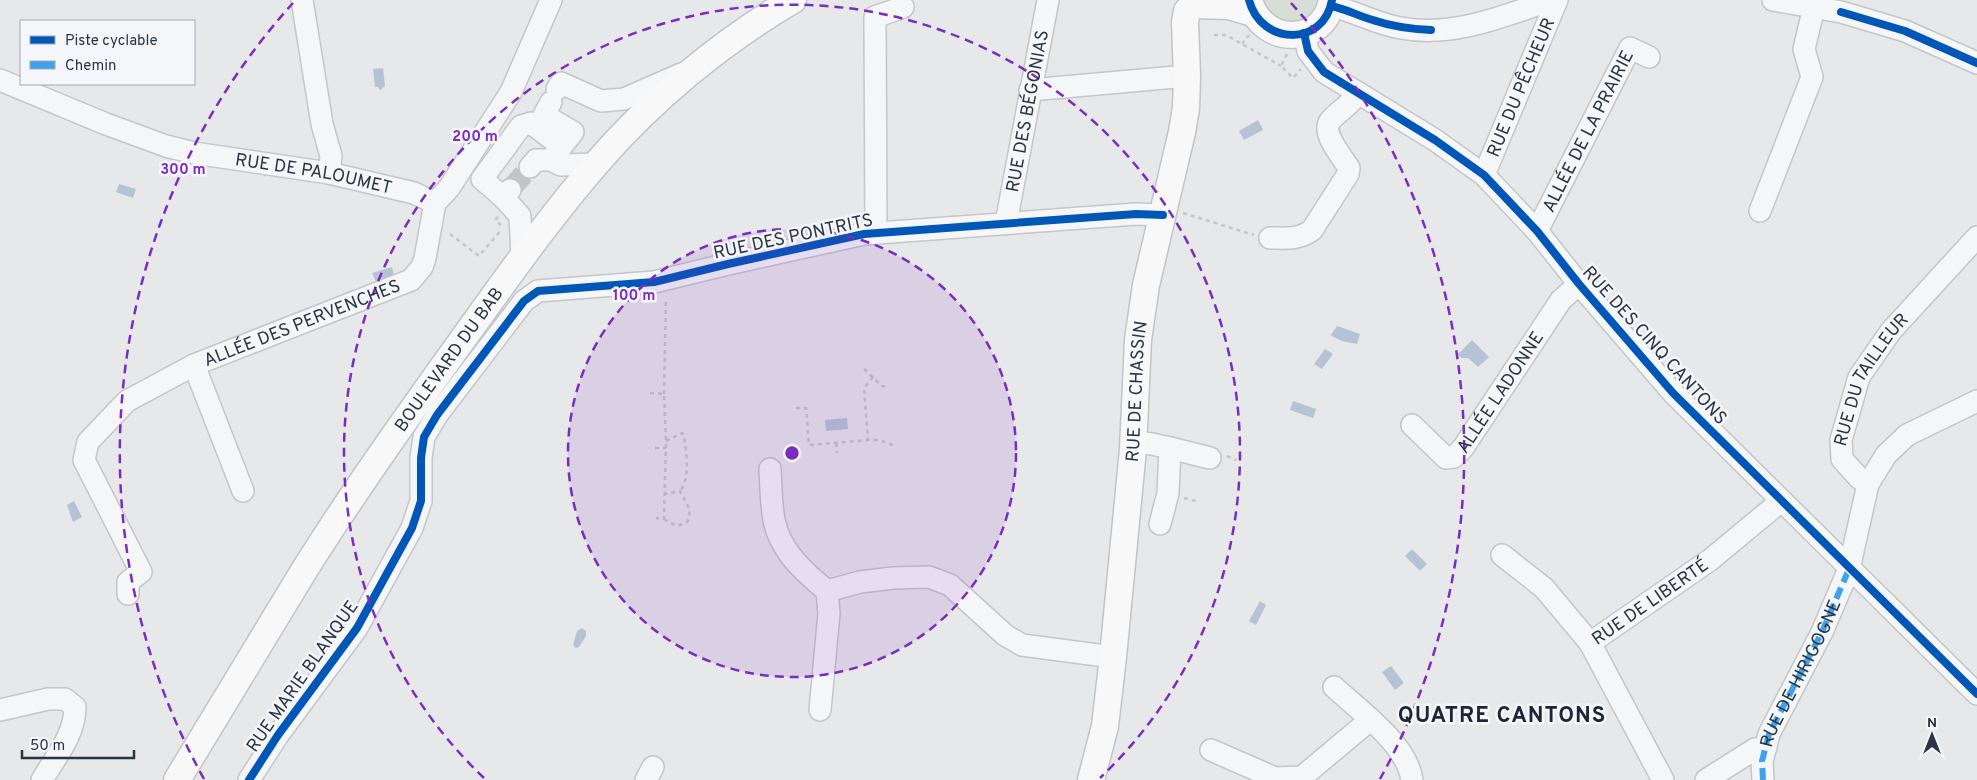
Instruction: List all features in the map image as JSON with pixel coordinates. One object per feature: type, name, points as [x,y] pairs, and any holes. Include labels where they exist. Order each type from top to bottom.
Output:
[{"type":"main road","name":"BOULEVARD DU BAB","points":[[177,780],[306,567],[405,419],[522,257],[596,164],[640,118],[698,67],[768,15],[793,0]]},
{"type":"main road","name":"RUE DE CHASSIN","points":[[1091,780],[1105,726],[1114,657],[1133,442],[1138,340],[1146,285],[1186,108],[1185,22],[1187,12],[1193,2],[1229,6],[1250,17]]},
{"type":"main road","points":[[1250,17],[1260,22],[1269,30],[1281,34],[1304,33],[1316,27],[1325,18],[1331,3]]},
{"type":"street","points":[[302,0],[322,124],[331,156],[329,173]]},
{"type":"street","points":[[435,204],[449,188],[511,92],[551,0]]},
{"type":"street","name":"RUE DES BÉGONIAS","points":[[1006,223],[1048,0]]},
{"type":"street","points":[[1331,3],[1374,21],[1402,29],[1431,30],[1490,21],[1551,0]]},
{"type":"street","name":"RUE DU PÊCHEUR","points":[[1484,175],[1557,0]]},
{"type":"street","points":[[1773,0],[1814,7],[1841,6],[1905,31],[1977,63]]},
{"type":"street","points":[[1760,211],[1812,77],[1804,48],[1814,7]]},
{"type":"street","points":[[876,233],[875,18],[903,8]]},
{"type":"street","name":"RUE DES CINQ CANTONS","points":[[1304,33],[1308,51],[1324,72],[1435,140],[1484,175],[1537,231],[1579,284],[1673,393],[1977,694]]},
{"type":"street","name":"ALLÉE DE LA PRAIRIE","points":[[1537,231],[1630,48],[1649,57]]},
{"type":"street","points":[[530,167],[536,160],[556,153],[572,132],[544,115],[561,83],[601,100],[624,98],[698,67]]},
{"type":"street","points":[[1030,90],[1187,76]]},
{"type":"street","name":"RUE DE PALOUMET","points":[[0,80],[106,124],[166,146],[203,155],[329,173],[414,192],[435,204]]},
{"type":"street","points":[[1270,238],[1292,239],[1312,230],[1348,174],[1349,168],[1332,141],[1328,125],[1330,121],[1352,102],[1358,93]]},
{"type":"street","points":[[522,257],[520,216],[508,197],[482,179],[521,126],[530,123],[556,153],[562,165],[596,164]]},
{"type":"street","name":"ALLÉE DES PERVENCHES","points":[[128,594],[128,582],[141,572],[84,460],[88,442],[127,402],[194,365],[411,280],[422,267],[425,258],[435,204]]},
{"type":"street","name":"RUE DES PONTRITS","points":[[524,301],[538,291],[654,282],[835,240],[876,233],[1164,212]]},
{"type":"street","name":"RUE DU TAILLEUR","points":[[1868,484],[1859,478],[1842,460],[1841,440],[1859,377],[1891,331],[1977,236]]},
{"type":"street","name":"ALLÉE LADONNE","points":[[1412,425],[1446,458],[1454,457],[1463,448],[1561,300],[1579,284]]},
{"type":"street","name":"RUE MARIE BLANQUE","points":[[249,780],[278,735],[357,628],[412,528],[422,501],[424,436],[436,415],[524,301]]},
{"type":"street","name":"ALLÉE DES PERVENCHES","points":[[194,365],[243,490]]},
{"type":"street","points":[[1849,569],[1868,484],[1886,456],[1907,435],[1977,401]]},
{"type":"street","points":[[1133,442],[1152,444],[1210,458]]},
{"type":"street","points":[[1160,524],[1168,492],[1170,448]]},
{"type":"street","points":[[770,469],[774,521],[787,552],[805,573],[828,591],[829,613],[820,710]]},
{"type":"street","name":"RUE DE LIBERTÉ","points":[[1663,780],[1590,643],[1710,560],[1774,508],[1780,500]]},
{"type":"street","points":[[1502,555],[1544,588],[1590,643]]},
{"type":"street","name":"RUE DE HIRIGOGNE","points":[[1763,780],[1762,761],[1769,734],[1822,632],[1849,569]]},
{"type":"street","points":[[828,591],[860,582],[893,578],[930,577],[950,584],[1005,635],[1022,645],[1114,657]]},
{"type":"street","points":[[1334,687],[1397,746],[1410,769],[1412,780]]},
{"type":"street","points":[[0,710],[48,699],[65,699],[74,707],[74,721],[70,733],[42,780]]},
{"type":"street","points":[[1210,750],[1275,778],[1302,777],[1370,720]]},
{"type":"street","points":[[1706,780],[1755,750],[1766,748]]},
{"type":"path","points":[[1242,44],[1250,17]]},
{"type":"path","points":[[1214,35],[1226,35],[1281,66],[1293,78],[1304,67]]},
{"type":"path","points":[[1281,66],[1288,53]]},
{"type":"path","points":[[450,234],[480,256],[504,227],[495,220],[508,197]]},
{"type":"path","points":[[1164,212],[1270,238]]},
{"type":"path","points":[[664,519],[666,279]]},
{"type":"path","points":[[864,369],[882,386],[889,387]]},
{"type":"path","points":[[868,440],[864,388],[873,377]]},
{"type":"path","points":[[650,393],[664,394]]},
{"type":"path","points":[[796,408],[806,408],[809,445],[880,440],[895,446]]},
{"type":"path","points":[[665,494],[680,490],[683,487],[686,470],[684,436],[682,433],[666,440]]},
{"type":"path","points":[[836,443],[837,453]]},
{"type":"path","points":[[655,448],[666,448]]},
{"type":"path","points":[[656,518],[664,519],[674,525],[681,525],[688,521],[690,510],[680,490]]},
{"type":"shaded area","points":[[1257,0],[1321,0],[1311,19],[1279,25]]},
{"type":"water","points":[[383,68],[385,86],[380,90],[378,87],[375,87],[373,69]]},
{"type":"water","points":[[1258,120],[1263,130],[1244,140],[1239,131]]},
{"type":"water","points":[[119,184],[136,189],[133,198],[116,192]]},
{"type":"water","points":[[392,267],[394,275],[376,282],[372,273]]},
{"type":"water","points":[[1337,326],[1360,334],[1357,344],[1342,341],[1332,336]]},
{"type":"water","points":[[1472,340],[1489,357],[1478,367],[1468,358],[1461,358],[1458,354]]},
{"type":"water","points":[[1325,349],[1333,354],[1322,369],[1314,364]]},
{"type":"water","points":[[1293,401],[1316,409],[1313,418],[1290,410]]},
{"type":"water","points":[[847,418],[848,429],[826,431],[825,420]]},
{"type":"water","points":[[74,501],[82,517],[73,522],[67,505]]},
{"type":"water","points":[[1412,549],[1427,564],[1420,571],[1405,556]]},
{"type":"water","points":[[1260,601],[1266,605],[1256,625],[1249,621]]},
{"type":"water","points":[[582,628],[586,631],[586,636],[579,647],[576,648],[573,645],[577,631]]},
{"type":"water","points":[[1391,666],[1404,683],[1395,690],[1382,672]]},
{"type":"tunnel","points":[[510,190],[530,167]]},
{"type":"marked path","points":[[1763,780],[1762,761],[1769,734],[1822,632],[1849,569]]},
{"type":"cycle path","points":[[1249,0],[1256,15],[1266,26],[1278,33],[1292,35],[1305,33],[1317,26],[1327,15],[1332,0]]},
{"type":"cycle path","points":[[1331,6],[1389,25],[1431,30]]},
{"type":"cycle path","points":[[1841,12],[1905,31],[1977,63]]},
{"type":"cycle path","points":[[1304,33],[1308,51],[1324,72],[1435,140],[1484,175],[1537,231],[1579,284],[1673,393],[1977,694]]},
{"type":"cycle path","points":[[249,780],[278,735],[357,628],[412,528],[421,501],[421,458],[424,437],[437,415],[524,301],[538,291],[654,282],[864,234],[1136,214],[1163,215]]},
{"type":"district","name":"QUATRE CANTONS","points":[[1502,714]]}]
